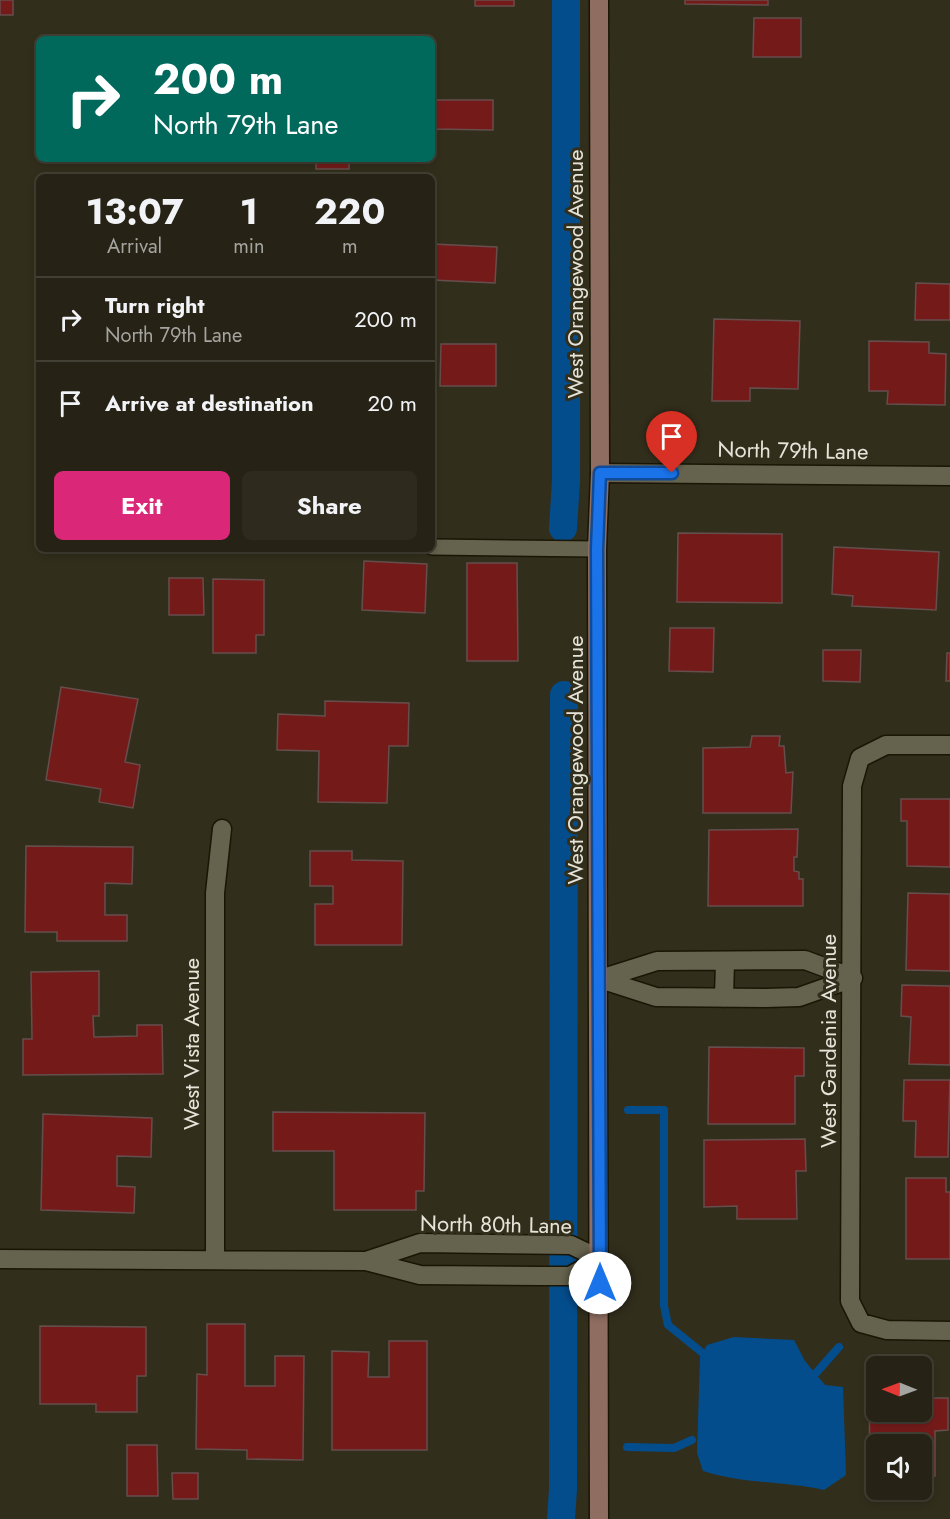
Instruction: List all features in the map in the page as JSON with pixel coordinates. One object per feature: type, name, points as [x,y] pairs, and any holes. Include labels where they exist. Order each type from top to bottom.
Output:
[{"type":"street","name":"West Orangewood Avenue","points":[[599,0],[600,473],[597,549],[600,978],[599,1519]]},
{"type":"street","name":"North 79th Lane","points":[[600,473],[950,476]]},
{"type":"street","name":"West Gardenia Avenue","points":[[950,745],[886,745],[860,758],[852,786],[850,1300],[861,1323],[887,1330],[950,1331]]},
{"type":"street","name":"West Vista Avenue","points":[[215,1260],[215,893],[222,829]]},
{"type":"street","points":[[600,978],[657,961],[805,960],[853,978]]},
{"type":"street","points":[[724,998],[726,961]]},
{"type":"street","points":[[600,978],[656,997],[724,998],[799,997],[853,978]]},
{"type":"street","name":"North 80th Lane","points":[[366,1261],[420,1243],[571,1245],[600,1259]]},
{"type":"street","points":[[456,1244],[456,1275]]},
{"type":"street","name":"North 80th Lane","points":[[0,1259],[366,1261],[420,1275],[562,1276],[600,1259]]},
{"type":"lane","points":[[435,547],[597,549]]},
{"type":"water","points":[[734,1337],[794,1340],[805,1361],[825,1385],[843,1387],[846,1475],[824,1490],[733,1478],[703,1471],[697,1453],[700,1357],[707,1345]]},
{"type":"building","points":[[0,0],[13,0],[13,15],[0,15]]},
{"type":"building","points":[[475,0],[514,0],[514,6],[475,6]]},
{"type":"building","points":[[685,0],[768,0],[768,5],[685,4]]},
{"type":"building","points":[[754,18],[801,18],[801,57],[753,57]]},
{"type":"building","points":[[435,100],[493,100],[493,130],[435,129]]},
{"type":"building","points":[[316,162],[349,162],[349,169],[316,169]]},
{"type":"building","points":[[435,244],[497,247],[495,283],[435,280]]},
{"type":"building","points":[[916,283],[950,284],[950,320],[915,320]]},
{"type":"building","points":[[714,319],[800,321],[798,389],[750,388],[750,401],[712,401]]},
{"type":"building","points":[[869,341],[929,342],[929,353],[946,354],[945,405],[887,404],[888,391],[869,391]]},
{"type":"building","points":[[441,344],[496,344],[496,386],[440,386]]},
{"type":"building","points":[[678,533],[782,534],[782,603],[677,602]]},
{"type":"building","points":[[834,547],[939,552],[936,610],[852,606],[853,596],[832,594]]},
{"type":"building","points":[[364,561],[427,564],[425,613],[362,610]]},
{"type":"building","points":[[467,563],[517,563],[518,661],[467,661]]},
{"type":"building","points":[[169,578],[203,578],[204,615],[169,615]]},
{"type":"building","points":[[213,579],[264,580],[264,635],[256,635],[256,653],[213,653]]},
{"type":"building","points":[[670,628],[714,628],[713,672],[669,671]]},
{"type":"building","points":[[823,650],[861,650],[860,682],[823,681]]},
{"type":"building","points":[[947,653],[950,653],[950,681],[946,681]]},
{"type":"building","points":[[61,687],[138,699],[125,762],[140,765],[133,808],[99,802],[101,789],[46,780]]},
{"type":"building","points":[[325,701],[409,703],[408,746],[389,746],[387,803],[318,802],[319,751],[277,750],[278,714],[325,716]]},
{"type":"building","points":[[752,736],[780,736],[779,746],[784,746],[786,773],[793,772],[791,813],[703,813],[703,748],[750,747]]},
{"type":"building","points":[[901,799],[950,799],[950,867],[907,866],[907,821],[901,821]]},
{"type":"building","points":[[798,829],[794,871],[799,872],[799,879],[803,879],[803,906],[708,906],[709,830]]},
{"type":"building","points":[[26,846],[133,847],[132,884],[105,883],[105,915],[127,915],[127,941],[57,941],[57,932],[25,932]]},
{"type":"building","points":[[310,851],[352,851],[352,860],[403,861],[402,945],[315,945],[315,904],[333,904],[333,886],[310,886]]},
{"type":"building","points":[[908,893],[950,894],[950,971],[906,970]]},
{"type":"building","points":[[99,971],[99,1016],[93,1016],[94,1037],[137,1036],[137,1025],[162,1025],[163,1074],[23,1075],[23,1039],[32,1039],[31,972]]},
{"type":"building","points":[[902,985],[950,986],[950,1065],[909,1064],[911,1017],[901,1016]]},
{"type":"building","points":[[709,1047],[804,1048],[804,1076],[795,1076],[795,1124],[708,1124]]},
{"type":"building","points":[[904,1080],[950,1080],[948,1157],[915,1157],[916,1121],[903,1121]]},
{"type":"building","points":[[273,1112],[425,1113],[424,1191],[416,1191],[416,1210],[334,1210],[334,1151],[273,1151]]},
{"type":"building","points":[[43,1114],[152,1118],[151,1157],[117,1156],[117,1186],[135,1187],[134,1213],[41,1210]]},
{"type":"building","points":[[805,1139],[806,1171],[796,1171],[797,1219],[737,1219],[737,1206],[704,1207],[704,1140]]},
{"type":"building","points":[[906,1178],[946,1178],[946,1192],[950,1192],[950,1259],[906,1259]]},
{"type":"building","points":[[207,1324],[245,1324],[245,1386],[275,1386],[275,1356],[304,1356],[303,1460],[247,1459],[247,1450],[196,1449],[197,1374],[207,1375]]},
{"type":"building","points":[[40,1326],[146,1327],[146,1376],[137,1376],[137,1412],[96,1412],[96,1404],[40,1404]]},
{"type":"building","points":[[389,1341],[427,1341],[427,1450],[332,1450],[332,1351],[369,1352],[368,1377],[389,1377]]},
{"type":"building","points":[[932,1398],[948,1398],[948,1430],[935,1431],[935,1476],[932,1476],[932,1434],[870,1434],[869,1422],[932,1422]]},
{"type":"building","points":[[127,1445],[157,1445],[158,1496],[127,1496]]},
{"type":"building","points":[[172,1473],[198,1473],[198,1499],[173,1499]]},
{"type":"waterway","points":[[563,528],[566,481],[566,0]]},
{"type":"waterway","points":[[561,1519],[563,1489],[564,695]]},
{"type":"waterway","points":[[628,1110],[664,1110],[664,1306],[668,1325],[710,1359]]},
{"type":"waterway","points":[[816,1373],[839,1347]]},
{"type":"waterway","points":[[627,1447],[674,1448],[692,1440]]},
{"type":"route","points":[[600,1283],[597,549],[600,473],[672,473]]}]
